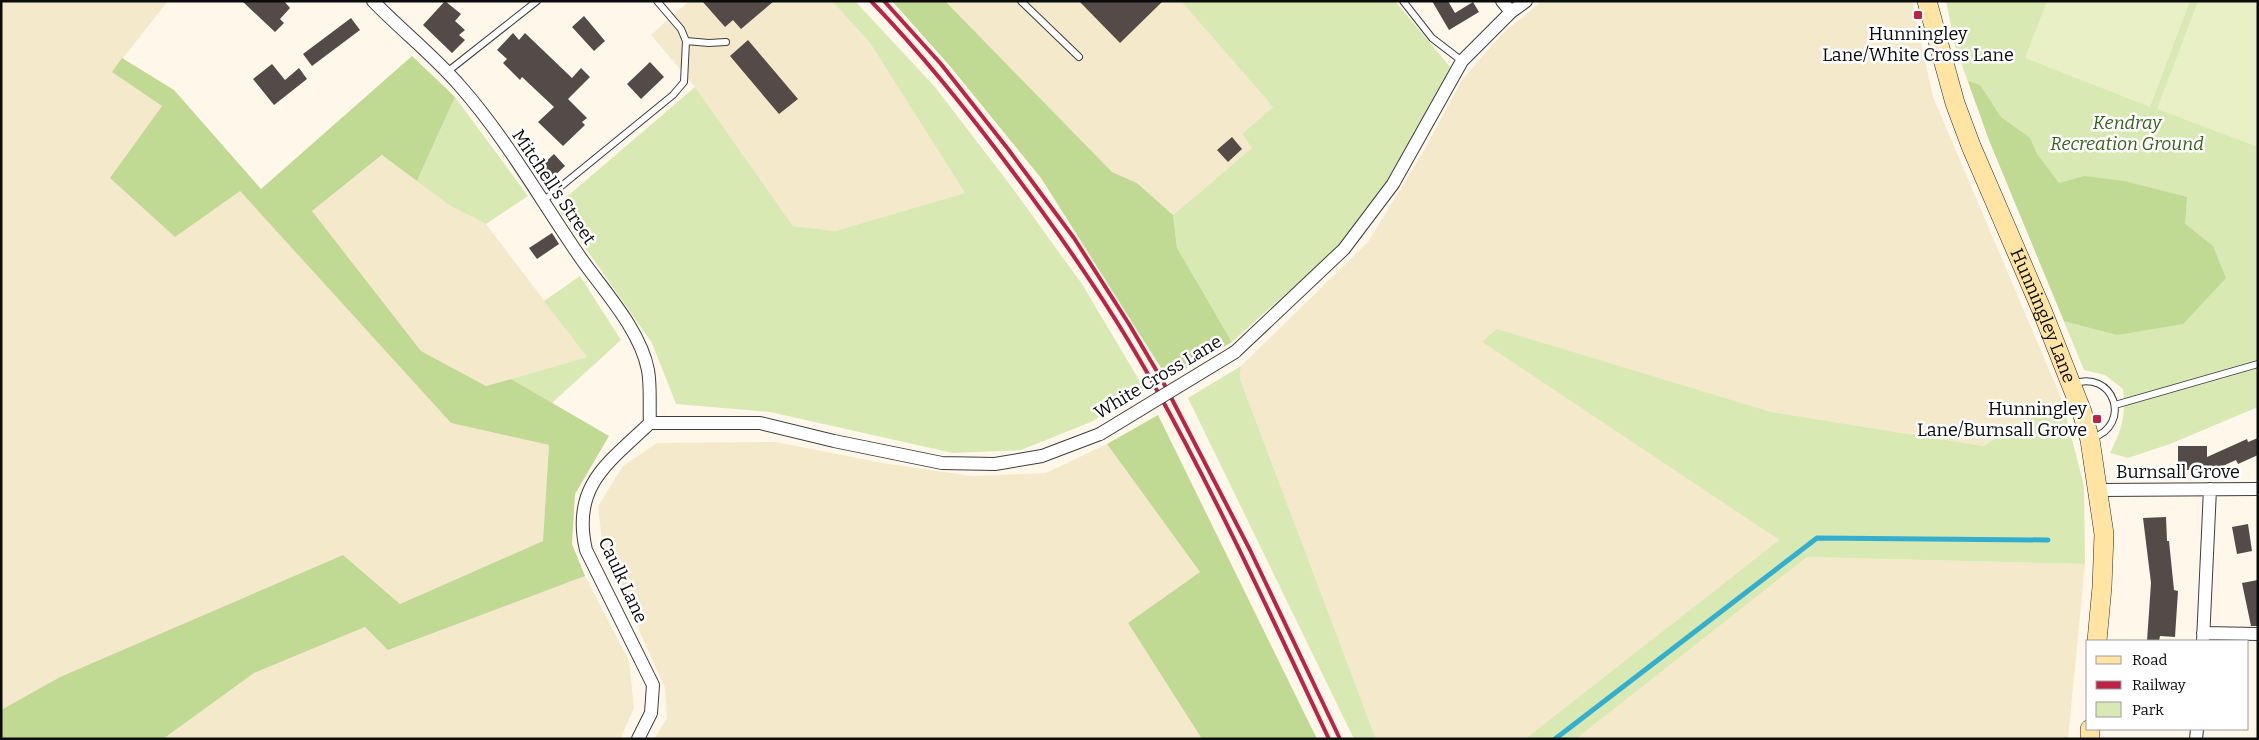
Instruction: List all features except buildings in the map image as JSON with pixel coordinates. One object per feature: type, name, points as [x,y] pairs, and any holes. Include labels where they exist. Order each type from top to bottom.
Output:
[{"type":"main road","name":"Hunningley Lane","points":[[1927,1],[1945,71],[1961,120],[2071,384],[2090,439],[2104,534],[2097,640]]},
{"type":"street","name":"Mitchell's Street","points":[[372,1],[447,72],[511,151],[636,337],[648,370],[650,423]]},
{"type":"street","points":[[1502,1],[1511,12]]},
{"type":"street","name":"White Cross Lane","points":[[650,423],[760,423],[834,441],[942,463],[995,464],[1042,456],[1100,434],[1235,352],[1344,249],[1374,212],[1393,184],[1462,61],[1511,12],[1526,1]]},
{"type":"street","name":"Caulk Lane","points":[[638,739],[651,714],[653,685],[586,550],[583,537],[582,512],[585,498],[608,462],[650,423]]},
{"type":"street","points":[[2210,489],[2203,637],[2258,634]]},
{"type":"street","name":"Burnsall Grove","points":[[2099,490],[2258,489]]},
{"type":"lane","points":[[447,72],[537,1]]},
{"type":"lane","points":[[543,201],[673,95],[684,82],[686,41],[682,29],[657,1]]},
{"type":"lane","points":[[1021,1],[1079,56]]},
{"type":"lane","points":[[1403,1],[1432,38],[1462,61]]},
{"type":"lane","points":[[686,41],[726,42]]},
{"type":"lane","points":[[2115,405],[2258,364]]},
{"type":"lane","points":[[2071,384],[2080,381],[2098,383],[2106,388],[2115,405],[2112,423],[2106,431],[2090,439]]},
{"type":"shaded area","points":[[1,1],[168,1],[112,72],[162,106],[111,178],[175,237],[239,190],[451,423],[549,445],[543,541],[400,604],[343,555],[60,677],[1,710]]},
{"type":"shaded area","points":[[689,1],[832,1],[870,43],[965,193],[835,231],[793,226],[695,87],[651,35]]},
{"type":"shaded area","points":[[945,1],[1181,1],[1273,107],[1242,134],[1252,148],[1173,215],[1137,183],[1112,172]]},
{"type":"shaded area","points":[[1542,1],[1912,1],[1933,97],[2062,400],[1983,446],[1771,412],[1482,342],[1779,540],[1525,739],[1376,739],[1240,379],[1241,366],[1368,242],[1422,154],[1462,80],[1502,34]]},
{"type":"shaded area","points":[[383,155],[449,205],[486,224],[587,357],[486,386],[421,351],[312,211]]},
{"type":"shaded area","points":[[776,442],[882,463],[972,476],[1046,473],[1107,444],[1200,572],[1128,623],[1202,739],[654,739],[667,718],[665,688],[603,550],[598,506],[623,466],[657,443]]},
{"type":"shaded area","points":[[1807,557],[2085,564],[2068,739],[1576,739]]},
{"type":"shaded area","points":[[585,576],[629,661],[634,708],[620,739],[163,739],[254,673],[365,627],[389,650]]},
{"type":"green space","points":[[832,1],[855,1],[935,87],[1011,186],[1082,284],[1145,390],[1091,422],[1021,450],[953,453],[770,412],[676,404],[652,343],[556,206],[695,87],[793,226],[835,231],[965,193],[870,43]]},
{"type":"green space","points":[[892,1],[945,1],[1112,172],[1137,183],[1173,215],[1177,248],[1232,342],[1168,379],[1041,178],[949,65]]},
{"type":"green space","points":[[1181,1],[1395,1],[1451,68],[1390,180],[1337,248],[1232,342],[1177,248],[1173,215],[1252,148],[1242,134],[1273,107]]},
{"type":"green space","name":"Kendray Recreation Ground","points":[[1946,1],[2258,1],[2258,407],[2170,444],[2128,458],[2110,453],[2118,437],[2122,422],[2124,407],[2123,389],[2105,375],[2084,370],[1989,140],[1955,46]]},
{"type":"green space","points":[[2047,1],[2190,1],[2150,107],[2025,58]]},
{"type":"green space","points":[[2198,1],[2258,1],[2258,147],[2157,109]]},
{"type":"green space","points":[[412,56],[455,97],[417,181],[382,155],[312,211],[421,351],[486,386],[511,379],[609,436],[575,494],[572,544],[585,576],[388,650],[365,627],[254,673],[163,739],[1,739],[1,710],[60,677],[343,555],[400,604],[543,541],[549,445],[451,423],[240,191],[175,237],[110,178],[162,106],[112,72],[122,58],[174,90],[261,189]]},
{"type":"green space","points":[[1968,81],[1980,85],[2001,117],[2030,138],[2037,154],[2059,183],[2084,176],[2124,181],[2187,197],[2185,224],[2213,246],[2226,278],[2183,324],[2117,335],[2064,321],[1989,140]]},
{"type":"green space","points":[[455,97],[528,196],[486,224],[449,205],[417,181]]},
{"type":"green space","points":[[580,276],[621,340],[552,403],[511,379],[587,357],[544,301]]},
{"type":"green space","points":[[1497,329],[1771,412],[1983,446],[2062,400],[2084,486],[2085,564],[1807,557],[1576,739],[1525,739],[1779,540],[1482,342]]},
{"type":"green space","points":[[1241,366],[1240,379],[1376,739],[1354,739],[1188,398]]},
{"type":"green space","points":[[1158,415],[1317,739],[1202,739],[1128,623],[1200,572],[1107,444]]},
{"type":"waterway","points":[[1555,739],[1817,538],[2048,540]]},
{"type":"railway","points":[[871,1],[928,64],[999,153],[1071,252],[1123,331],[1178,428],[1244,560],[1329,739]]},
{"type":"railway","points":[[884,1],[941,64],[1008,149],[1074,238],[1129,324],[1162,380],[1250,550],[1340,739]]},
{"type":"place","name":"Hunningley Lane/White Cross Lane","points":[[1918,15]]},
{"type":"place","name":"Hunningley Lane/Burnsall Grove","points":[[2097,419]]}]
